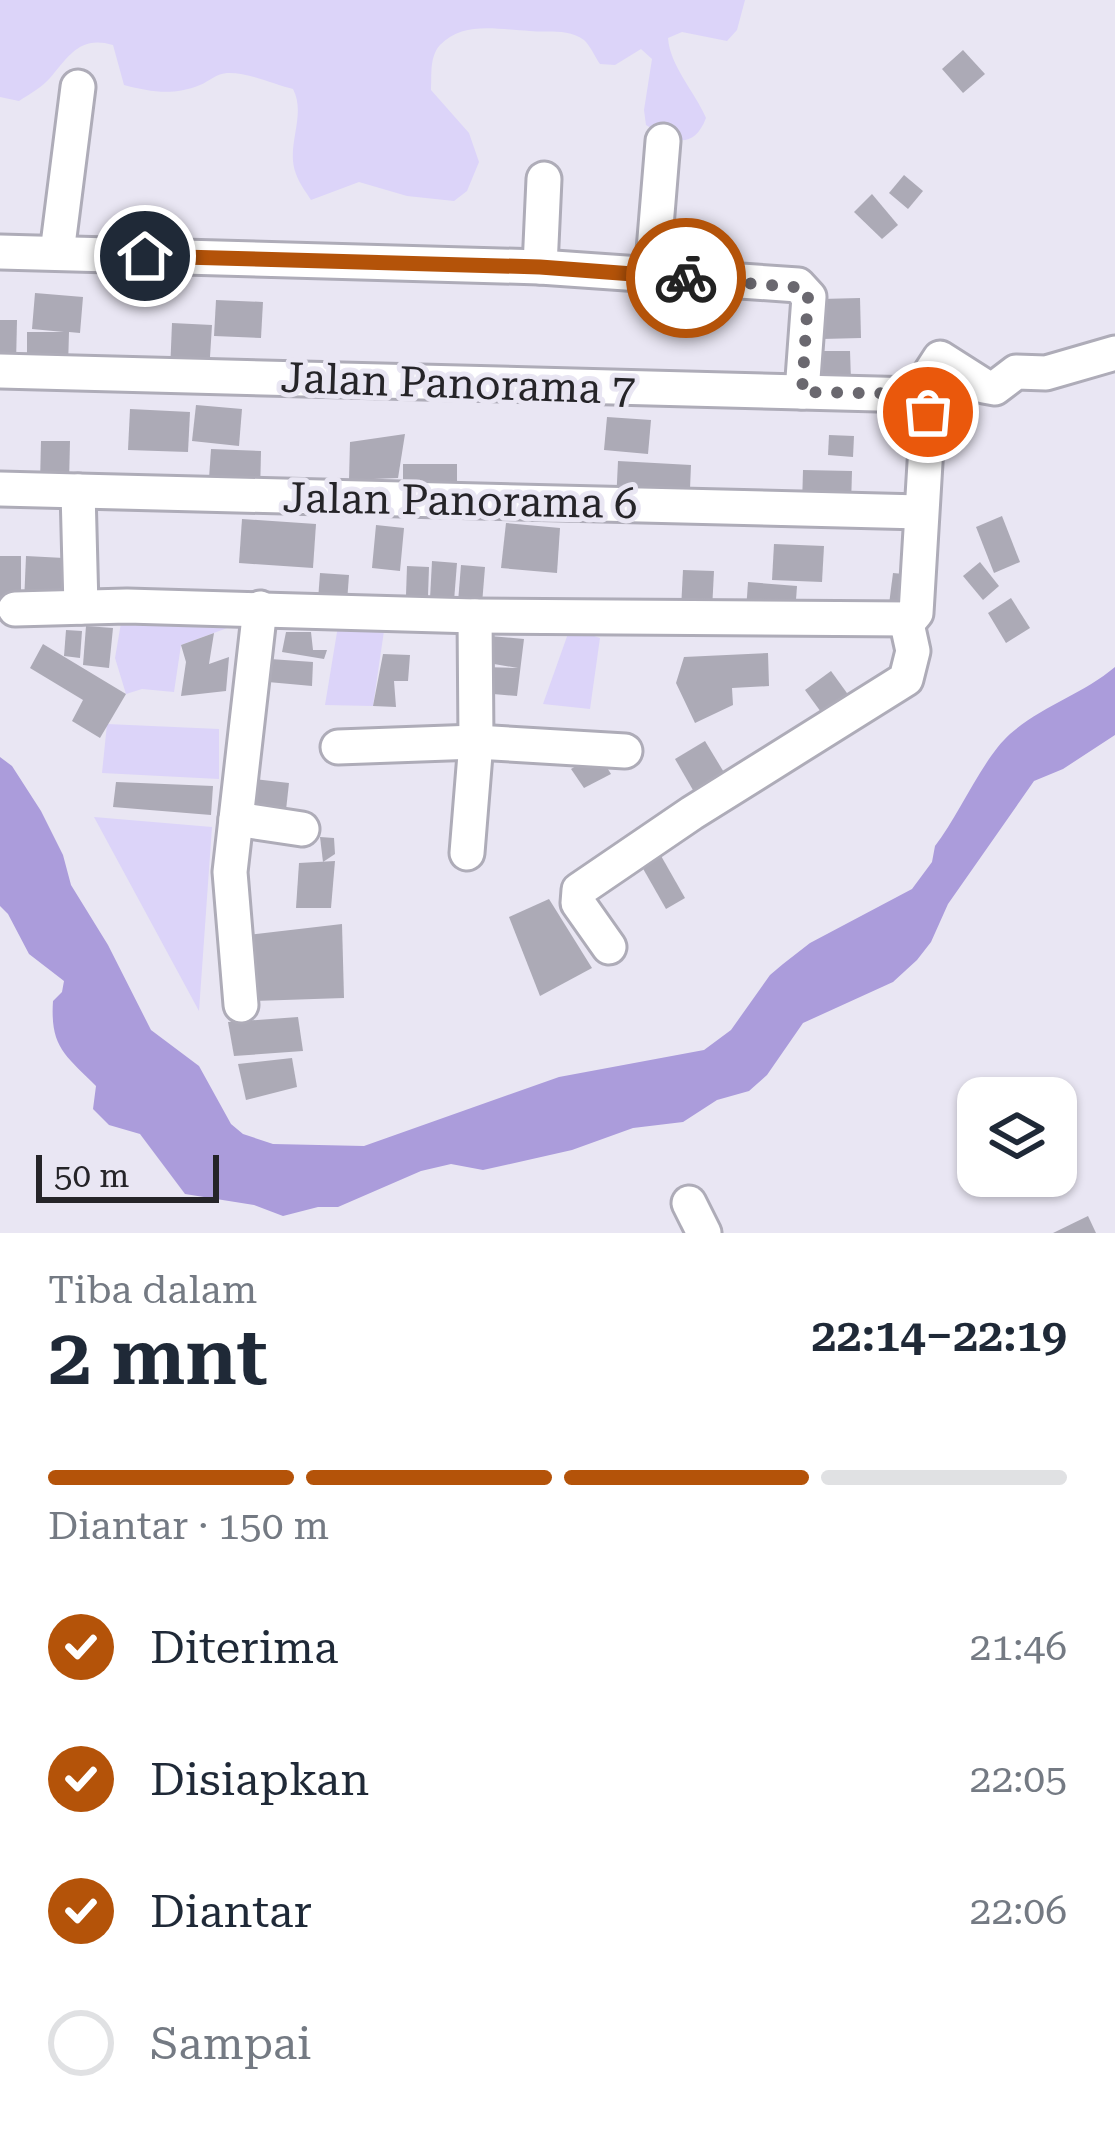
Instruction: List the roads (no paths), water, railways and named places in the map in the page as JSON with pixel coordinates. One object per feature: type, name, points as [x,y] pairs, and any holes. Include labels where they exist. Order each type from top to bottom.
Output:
[{"type":"street","points":[[57,254],[78,87]]},
{"type":"street","points":[[652,275],[664,141]]},
{"type":"street","points":[[540,267],[544,178]]},
{"type":"street","points":[[0,252],[540,267],[805,288],[802,392]]},
{"type":"street","points":[[15,609],[260,608],[476,616],[905,619],[916,614],[928,412],[916,394],[940,358],[995,388],[1016,372],[1046,373],[1115,353]]},
{"type":"street","name":"Jalan Panorama 7","points":[[0,370],[916,394]]},
{"type":"street","name":"Jalan Panorama 6","points":[[0,489],[920,512]]},
{"type":"street","points":[[78,491],[81,607]]},
{"type":"street","points":[[241,1005],[230,872],[260,608]]},
{"type":"street","points":[[467,853],[476,742],[476,616]]},
{"type":"street","points":[[610,946],[578,903],[579,890],[906,679],[913,651],[905,619]]},
{"type":"street","points":[[338,747],[476,742],[625,751]]},
{"type":"street","points":[[236,818],[302,829]]}]
